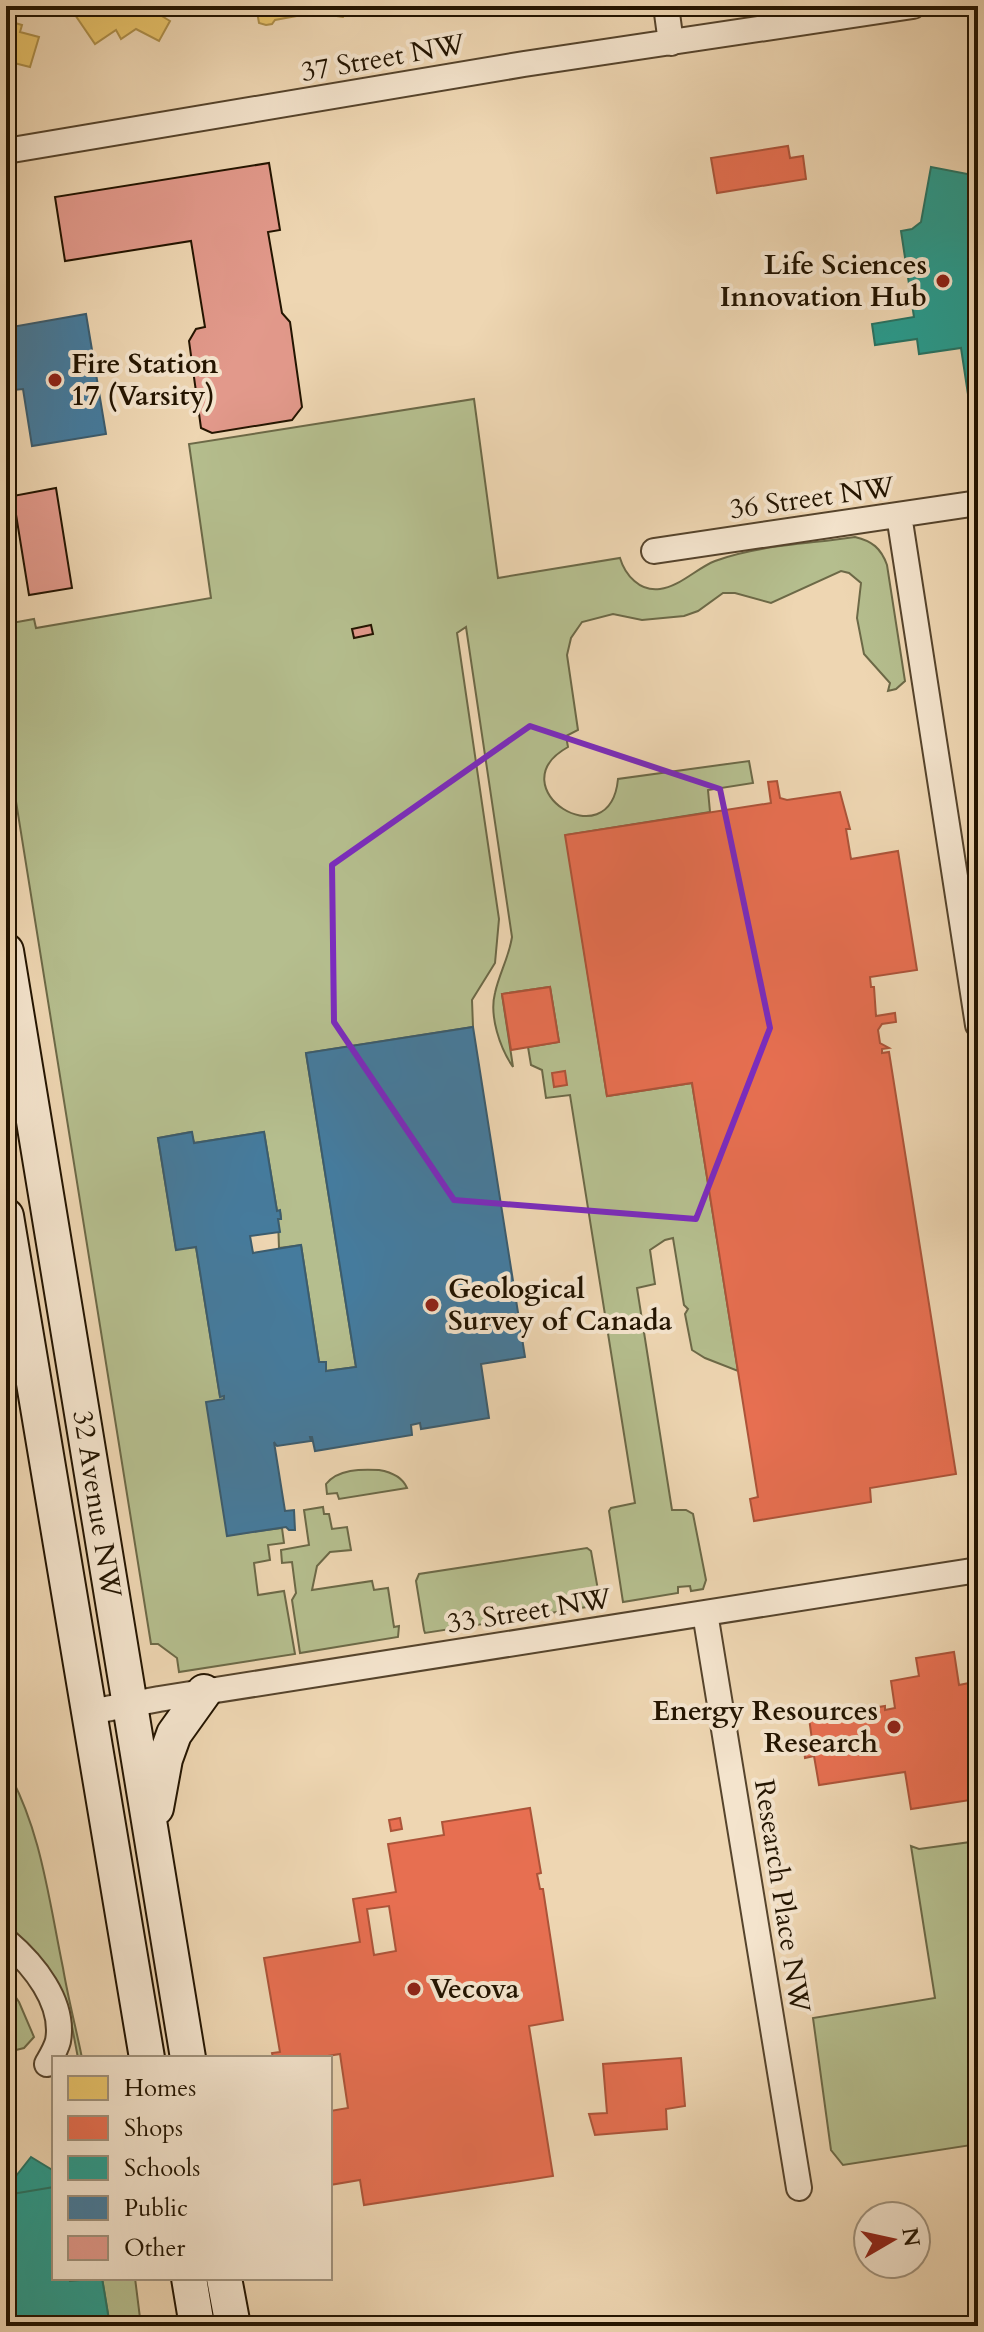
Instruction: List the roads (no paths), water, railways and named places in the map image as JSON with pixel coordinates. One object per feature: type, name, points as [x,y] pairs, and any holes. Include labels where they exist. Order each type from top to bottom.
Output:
[{"type":"main road","name":"32 Avenue NW","points":[[6,951],[188,2056]]},
{"type":"main road","name":"32 Avenue NW","points":[[6,1216],[147,2056]]},
{"type":"main road","points":[[151,1840],[165,1759],[174,1734],[204,1692]]},
{"type":"main road","points":[[224,2280],[233,2326]]},
{"type":"street","points":[[666,6],[671,43]]},
{"type":"street","name":"37 Street NW","points":[[6,151],[524,64],[913,6]]},
{"type":"street","name":"36 Street NW","points":[[654,551],[978,503]]},
{"type":"street","points":[[899,515],[978,1025]]},
{"type":"street","name":"33 Street NW","points":[[90,1712],[978,1570]]},
{"type":"street","name":"Research Place NW","points":[[705,1613],[799,2188]]},
{"type":"street","points":[[6,1941],[42,1980],[53,2005],[59,2028],[58,2044],[47,2064]]},
{"type":"place","name":"Life Sciences Innovation Hub","points":[[943,281]]},
{"type":"place","name":"Fire Station 17 (Varsity)","points":[[55,380]]},
{"type":"place","name":"Geological Survey of Canada","points":[[432,1305]]},
{"type":"place","name":"Energy Resources Research","points":[[894,1727]]},
{"type":"place","name":"Vecova","points":[[414,1989]]}]
